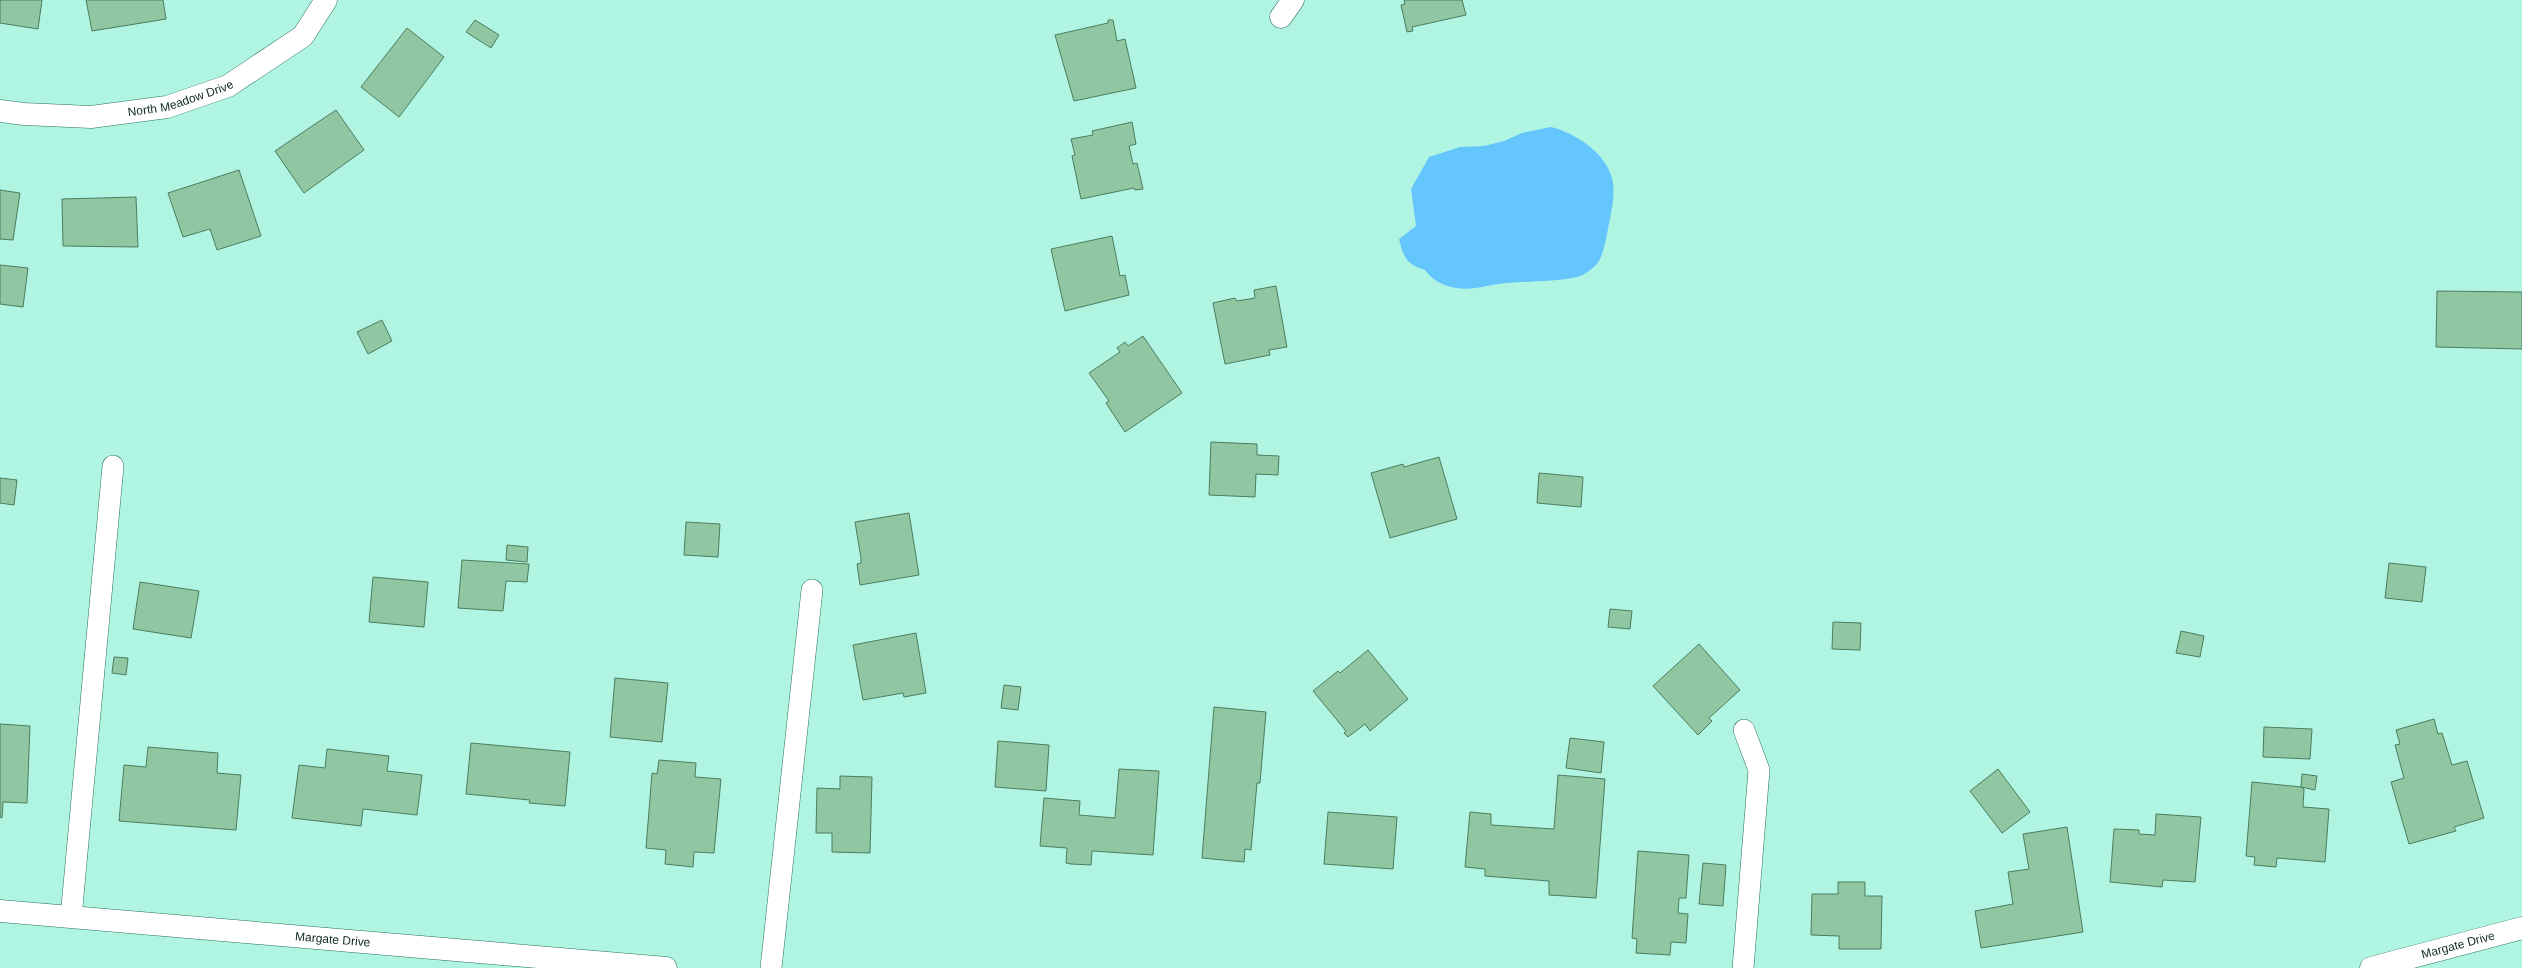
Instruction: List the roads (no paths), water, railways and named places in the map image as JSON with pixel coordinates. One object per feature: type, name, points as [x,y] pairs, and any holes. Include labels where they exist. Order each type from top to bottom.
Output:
[{"type":"street","name":"North Meadow Drive","points":[[0,111],[24,114],[91,117],[166,107],[228,86],[303,36],[326,0]]},
{"type":"street","name":"Margate Drive","points":[[0,912],[666,968]]},
{"type":"street","name":"Margate Drive","points":[[2371,968],[2522,928]]},
{"type":"lane","points":[[71,917],[113,466]]},
{"type":"lane","points":[[771,968],[812,590]]},
{"type":"lane","points":[[1743,968],[1759,770],[1744,730]]},
{"type":"water","points":[[1551,127],[1570,134],[1588,145],[1603,160],[1612,178],[1613,197],[1604,249],[1598,263],[1595,266],[1577,277],[1569,279],[1507,283],[1462,289],[1451,287],[1434,280],[1425,270],[1410,263],[1404,256],[1399,239],[1416,226],[1411,189],[1429,157],[1460,147],[1484,146],[1504,141],[1522,133]]}]
